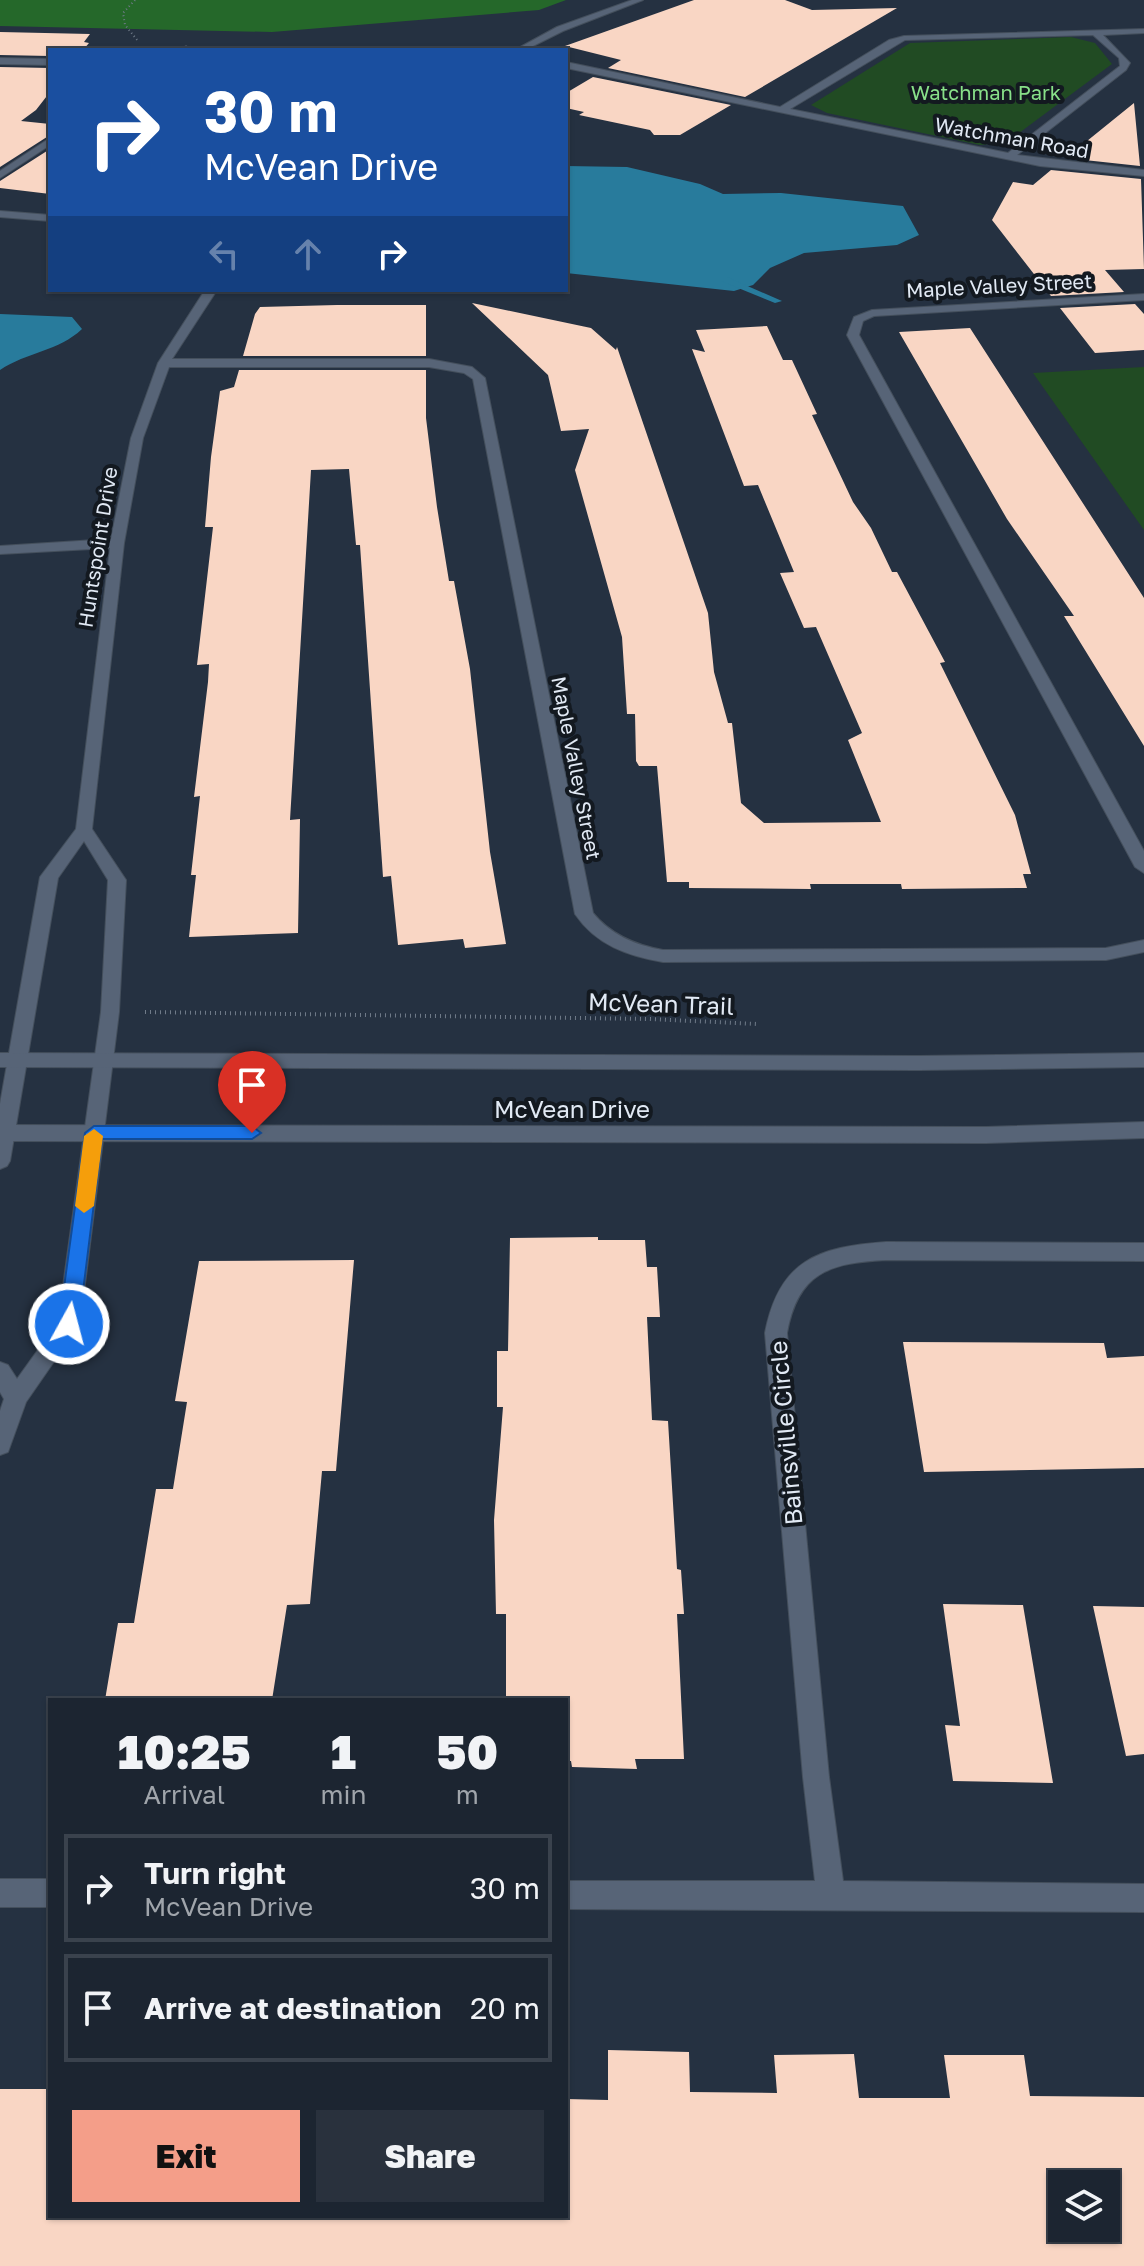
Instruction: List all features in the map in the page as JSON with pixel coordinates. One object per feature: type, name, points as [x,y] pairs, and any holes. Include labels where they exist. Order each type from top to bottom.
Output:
[{"type":"street","points":[[523,48],[560,29],[639,0]]},
{"type":"street","points":[[781,110],[892,42],[904,38],[1144,31]]},
{"type":"street","points":[[1009,157],[1123,68],[1126,63],[1123,57],[1095,32]]},
{"type":"street","points":[[0,61],[48,62]]},
{"type":"street","name":"Watchman Road","points":[[568,65],[1009,157],[1079,168],[1144,173]]},
{"type":"street","points":[[0,175],[48,142]]},
{"type":"street","points":[[0,214],[48,218]]},
{"type":"street","name":"Huntspoint Drive","points":[[0,1161],[9,1060],[49,877],[84,829],[117,543],[137,438],[164,363],[210,292]]},
{"type":"street","name":"Maple Valley Street","points":[[1144,297],[872,313],[858,319],[853,335],[1144,867]]},
{"type":"street","name":"Maple Valley Street","points":[[164,363],[429,363],[459,368],[479,378],[584,914],[597,931],[618,944],[663,956],[1106,954],[1128,952],[1144,946]]},
{"type":"street","points":[[0,550],[117,543]]},
{"type":"street","points":[[0,1445],[16,1398],[69,1324],[112,996],[117,880],[84,829]]},
{"type":"street","name":"McVean Drive","points":[[9,1060],[919,1063],[1144,1060]]},
{"type":"street","name":"McVean Drive","points":[[2,1133],[986,1135],[1144,1130]]},
{"type":"street","name":"Bainsville Circle","points":[[831,1895],[778,1387],[776,1333],[781,1307],[792,1287],[813,1268],[841,1254],[919,1250],[1144,1252]]},
{"type":"street","points":[[0,1372],[16,1398]]},
{"type":"street","points":[[0,1893],[48,1893]]},
{"type":"street","points":[[568,1895],[1144,1898]]},
{"type":"path","points":[[135,0],[123,13],[125,25],[138,41]]},
{"type":"path","name":"McVean Trail","points":[[177,1012],[649,1019],[771,1024]]},
{"type":"green space","points":[[0,0],[566,0],[539,10],[272,32],[0,26]]},
{"type":"green space","name":"Watchman Park","points":[[1071,37],[1095,43],[1112,64],[1007,142],[980,145],[827,113],[811,105],[910,43]]},
{"type":"green space","points":[[1144,367],[1144,530],[1033,373]]},
{"type":"water","points":[[568,166],[627,167],[700,184],[723,194],[781,193],[903,206],[919,235],[897,245],[804,253],[770,268],[753,285],[734,291],[568,273]]},
{"type":"water","points":[[0,314],[72,317],[82,329],[53,347],[0,370]]},
{"type":"building","points":[[694,0],[785,0],[812,10],[897,8],[745,97],[608,68],[621,60],[565,46]]},
{"type":"building","points":[[0,32],[90,34],[84,42],[89,43],[85,48],[48,48],[48,56],[0,55]]},
{"type":"building","points":[[0,67],[48,68],[48,95],[36,110],[21,121],[48,124],[48,136],[0,167]]},
{"type":"building","points":[[593,77],[731,105],[680,135],[654,135],[650,130],[579,115],[584,112],[568,108],[568,92]]},
{"type":"building","points":[[1134,103],[1140,166],[1066,158]]},
{"type":"building","points":[[48,150],[48,194],[0,188],[0,181]]},
{"type":"building","points":[[1051,170],[1141,179],[1144,269],[1105,270],[1124,292],[1051,296],[992,220],[1013,182],[1033,185]]},
{"type":"building","points":[[472,303],[591,328],[616,350],[617,347],[708,613],[714,672],[728,723],[732,723],[741,803],[764,823],[881,822],[848,740],[862,733],[816,627],[804,628],[780,573],[794,572],[758,485],[744,486],[692,349],[705,352],[696,330],[767,326],[783,360],[792,360],[817,414],[812,415],[853,502],[871,528],[892,572],[897,572],[945,662],[940,663],[1015,815],[1031,874],[1023,874],[1027,888],[902,889],[901,884],[810,884],[811,889],[689,888],[689,882],[667,882],[657,766],[639,766],[636,761],[635,714],[627,714],[622,637],[575,470],[589,429],[561,431],[548,375]]},
{"type":"building","points":[[1135,304],[1144,314],[1144,350],[1095,353],[1060,308]]},
{"type":"building","points":[[426,305],[426,356],[243,356],[255,314],[260,307]]},
{"type":"building","points":[[970,328],[1144,598],[1144,746],[1064,616],[1074,616],[1007,519],[899,332]]},
{"type":"building","points":[[239,370],[426,370],[426,418],[437,507],[449,581],[454,581],[470,669],[490,852],[506,944],[465,948],[463,939],[398,945],[391,876],[383,877],[360,545],[356,545],[349,469],[311,470],[290,820],[300,819],[298,933],[189,937],[196,875],[191,875],[200,796],[194,797],[209,664],[197,665],[213,527],[205,527],[211,457],[220,391],[234,387]]},
{"type":"building","points":[[510,1238],[645,1240],[647,1267],[657,1267],[660,1317],[647,1317],[652,1420],[668,1421],[677,1569],[681,1570],[684,1614],[677,1614],[684,1759],[635,1759],[637,1769],[572,1767],[571,1761],[568,1761],[568,1698],[506,1698],[506,1614],[496,1614],[494,1520],[503,1407],[497,1407],[497,1351],[508,1351]]},
{"type":"building","points":[[354,1260],[336,1471],[322,1471],[310,1604],[287,1605],[272,1698],[105,1698],[118,1623],[134,1623],[156,1489],[173,1489],[187,1402],[175,1401],[199,1261]]},
{"type":"building","points":[[903,1342],[1104,1343],[1107,1358],[1144,1356],[1144,1468],[924,1472]]},
{"type":"building","points":[[943,1604],[1023,1605],[1053,1783],[953,1781],[945,1725],[960,1726]]},
{"type":"building","points":[[1093,1606],[1144,1607],[1144,1754],[1126,1756]]},
{"type":"building","points":[[608,2050],[689,2052],[690,2092],[777,2093],[774,2055],[854,2054],[859,2098],[950,2098],[944,2055],[1024,2055],[1030,2096],[1144,2097],[1144,2266],[0,2266],[0,2089],[48,2089],[48,2218],[568,2218],[568,2099],[608,2100]]},
{"type":"waterway","points":[[724,279],[778,301]]},
{"type":"slow traffic","points":[[84,1206],[94,1136]]},
{"type":"route","points":[[69,1324],[94,1133],[252,1133]]}]
